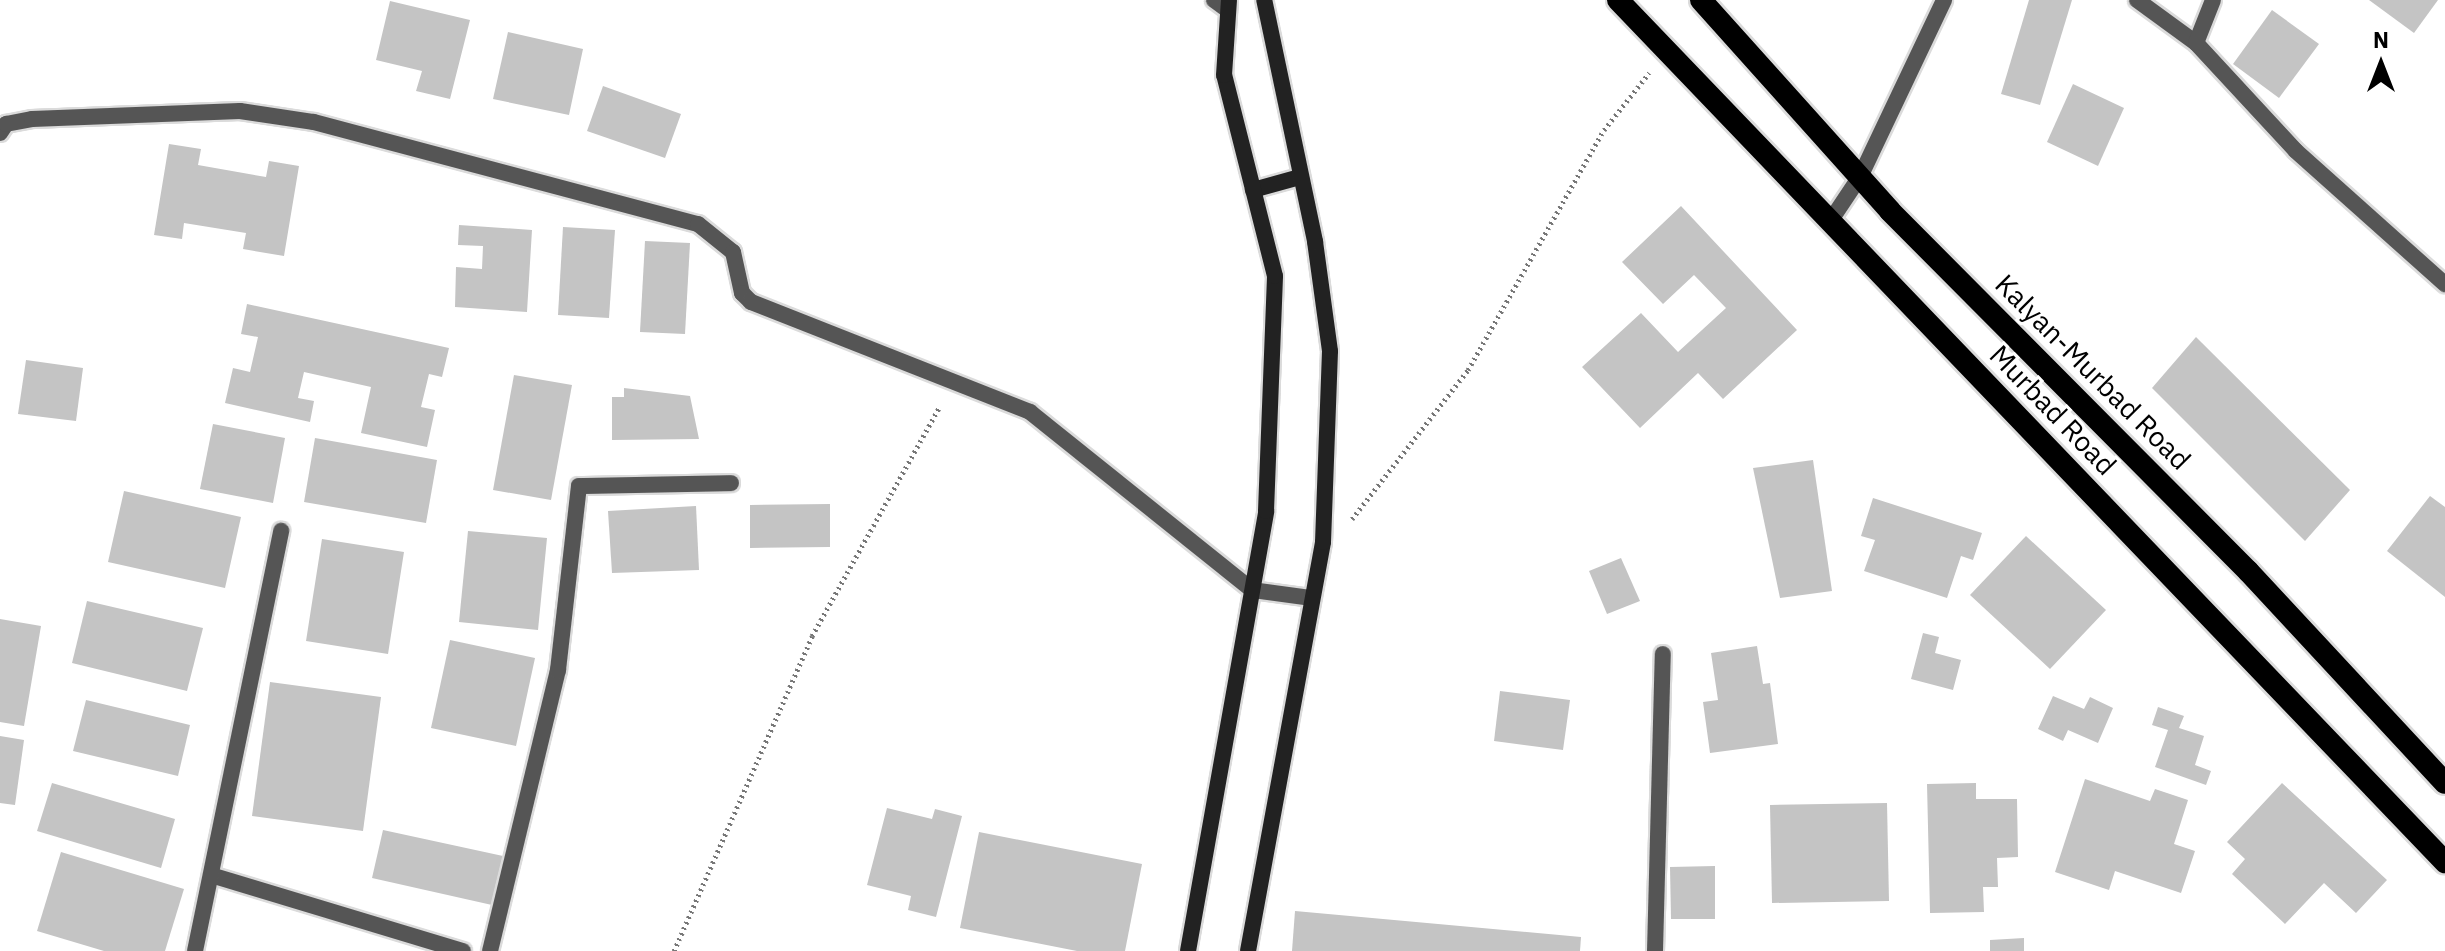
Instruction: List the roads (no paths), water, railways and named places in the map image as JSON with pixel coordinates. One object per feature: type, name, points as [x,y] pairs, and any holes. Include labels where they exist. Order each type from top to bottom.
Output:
[{"type":"highway","name":"Murbad Road","points":[[1618,0],[2445,862]]},
{"type":"highway","name":"Kalyan-Murbad Road","points":[[1701,0],[1861,175],[2445,783]]},
{"type":"main road","points":[[1248,951],[1323,542],[1330,351],[1300,177],[1264,0]]},
{"type":"main road","points":[[1188,951],[1266,511],[1275,276],[1224,75],[1222,3]]},
{"type":"main road","points":[[1253,190],[1300,177]]},
{"type":"street","points":[[1829,223],[1861,175],[1944,0]]},
{"type":"street","points":[[2137,0],[2196,43],[2296,151],[2445,284]]},
{"type":"street","points":[[2196,43],[2213,0]]},
{"type":"street","points":[[0,133],[6,124],[32,119],[178,110],[314,122],[698,224],[733,252],[751,302],[956,380],[1064,433],[1252,590],[1311,598]]},
{"type":"street","points":[[490,951],[558,670],[579,486],[731,483]]},
{"type":"street","points":[[195,951],[214,876],[281,531]]},
{"type":"street","points":[[1655,951],[1663,654]]},
{"type":"street","points":[[214,876],[463,951]]}]
